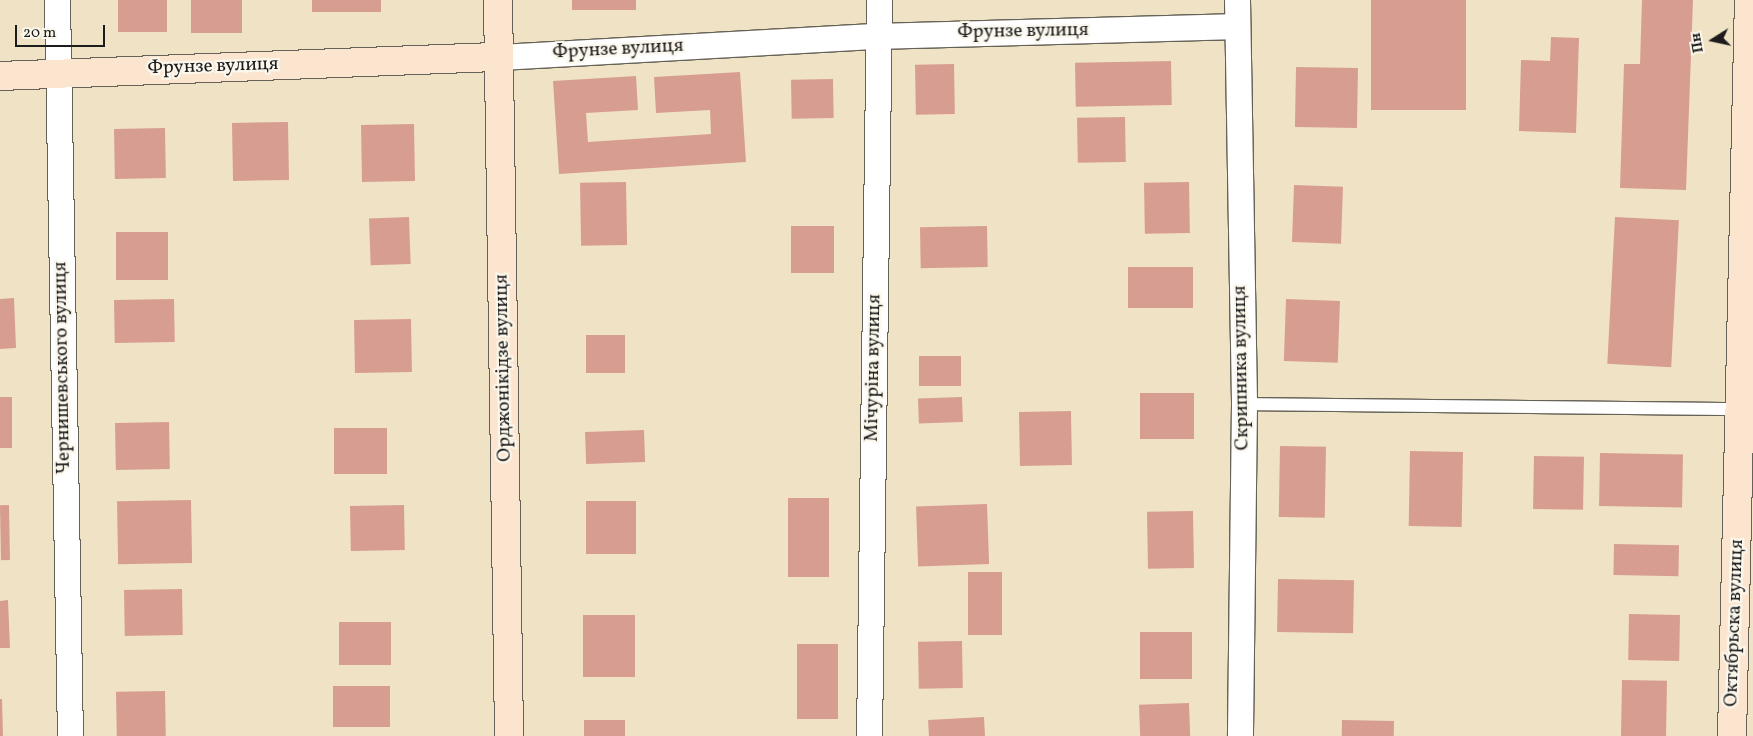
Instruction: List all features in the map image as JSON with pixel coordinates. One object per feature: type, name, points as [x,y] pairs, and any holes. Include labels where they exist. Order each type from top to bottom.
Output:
[{"type":"main road","name":"Орджонікідзе вулиця","points":[[498,0],[509,736]]},
{"type":"main road","name":"Октябрьска вулиця","points":[[1732,736],[1747,409],[1749,0]]},
{"type":"main road","name":"Фрунзе вулиця","points":[[0,76],[58,72],[499,57]]},
{"type":"street","name":"Чернишевського вулиця","points":[[56,0],[70,736]]},
{"type":"street","name":"Мічуріна вулиця","points":[[870,736],[879,0]]},
{"type":"street","name":"Скрипника вулиця","points":[[1236,0],[1244,404],[1240,736]]},
{"type":"street","name":"Фрунзе вулиця","points":[[499,57],[878,36],[1236,26]]},
{"type":"lane","points":[[1244,404],[1747,409]]},
{"type":"building","points":[[118,0],[167,0],[167,32],[118,32]]},
{"type":"building","points":[[191,0],[242,0],[242,33],[191,33]]},
{"type":"building","points":[[312,0],[381,0],[381,12],[312,12]]},
{"type":"building","points":[[572,0],[636,0],[636,10],[572,10]]},
{"type":"building","points":[[1371,0],[1466,0],[1466,110],[1371,110]]},
{"type":"building","points":[[1642,0],[1693,0],[1686,190],[1620,188],[1624,64],[1640,64]]},
{"type":"building","points":[[1551,37],[1579,38],[1576,133],[1519,131],[1521,60],[1550,61]]},
{"type":"building","points":[[1171,61],[1172,105],[1076,107],[1075,63]]},
{"type":"building","points":[[954,64],[955,114],[916,115],[915,65]]},
{"type":"building","points":[[1296,67],[1358,68],[1357,128],[1295,127]]},
{"type":"building","points":[[740,72],[746,162],[559,174],[553,81],[636,76],[638,110],[586,113],[588,142],[711,134],[710,110],[656,113],[654,77]]},
{"type":"building","points":[[833,79],[834,118],[792,119],[791,80]]},
{"type":"building","points":[[1125,117],[1126,162],[1078,163],[1077,118]]},
{"type":"building","points":[[288,122],[289,180],[233,181],[232,123]]},
{"type":"building","points":[[414,124],[415,181],[362,182],[361,125]]},
{"type":"building","points":[[165,128],[166,178],[115,179],[114,129]]},
{"type":"building","points":[[626,182],[627,245],[581,246],[580,183]]},
{"type":"building","points":[[1189,182],[1190,233],[1145,234],[1144,183]]},
{"type":"building","points":[[1294,185],[1343,187],[1341,244],[1292,242]]},
{"type":"building","points":[[409,217],[411,264],[371,265],[369,218]]},
{"type":"building","points":[[1615,217],[1679,220],[1671,367],[1607,364]]},
{"type":"building","points":[[791,226],[834,226],[834,273],[791,273]]},
{"type":"building","points":[[987,226],[988,267],[921,268],[920,227]]},
{"type":"building","points":[[116,232],[168,232],[168,280],[116,280]]},
{"type":"building","points":[[1128,267],[1193,267],[1193,308],[1128,308]]},
{"type":"building","points":[[14,298],[16,348],[0,349],[0,299]]},
{"type":"building","points":[[174,299],[175,342],[115,343],[114,300]]},
{"type":"building","points":[[1286,299],[1340,301],[1338,363],[1284,361]]},
{"type":"building","points":[[411,319],[412,372],[355,373],[354,320]]},
{"type":"building","points":[[586,335],[625,335],[625,373],[586,373]]},
{"type":"building","points":[[919,356],[961,356],[961,386],[919,386]]},
{"type":"building","points":[[1140,393],[1194,393],[1194,439],[1140,439]]},
{"type":"building","points":[[0,397],[12,397],[12,448],[0,448]]},
{"type":"building","points":[[962,397],[963,422],[919,424],[918,399]]},
{"type":"building","points":[[1071,411],[1072,465],[1020,466],[1019,412]]},
{"type":"building","points":[[169,422],[170,469],[116,470],[115,423]]},
{"type":"building","points":[[334,428],[387,428],[387,474],[334,474]]},
{"type":"building","points":[[644,430],[645,462],[586,464],[585,432]]},
{"type":"building","points":[[1280,446],[1326,447],[1325,518],[1279,517]]},
{"type":"building","points":[[1410,451],[1463,452],[1462,527],[1409,526]]},
{"type":"building","points":[[1600,453],[1683,454],[1682,507],[1599,506]]},
{"type":"building","points":[[1534,456],[1584,457],[1583,510],[1533,509]]},
{"type":"building","points":[[788,498],[829,498],[829,577],[788,577]]},
{"type":"building","points":[[191,500],[192,563],[118,564],[117,501]]},
{"type":"building","points":[[586,501],[636,501],[636,554],[586,554]]},
{"type":"building","points":[[987,504],[989,564],[918,566],[916,506]]},
{"type":"building","points":[[0,505],[9,505],[10,560],[1,560]]},
{"type":"building","points":[[404,505],[405,550],[351,551],[350,506]]},
{"type":"building","points":[[1193,511],[1194,568],[1148,569],[1147,512]]},
{"type":"building","points":[[1614,544],[1679,545],[1678,576],[1613,575]]},
{"type":"building","points":[[968,572],[1002,572],[1002,635],[968,635]]},
{"type":"building","points":[[1278,579],[1354,580],[1353,633],[1277,632]]},
{"type":"building","points":[[182,589],[183,635],[125,636],[124,590]]},
{"type":"building","points":[[8,600],[10,648],[0,648],[0,601]]},
{"type":"building","points":[[1629,614],[1680,615],[1679,661],[1628,660]]},
{"type":"building","points":[[583,615],[635,615],[635,677],[583,677]]},
{"type":"building","points":[[339,622],[391,622],[391,665],[339,665]]},
{"type":"building","points":[[1140,632],[1192,632],[1192,679],[1140,679]]},
{"type":"building","points":[[962,641],[963,688],[919,689],[918,642]]},
{"type":"building","points":[[797,644],[838,644],[838,719],[797,719]]},
{"type":"building","points":[[1622,680],[1667,681],[1666,736],[1621,736]]},
{"type":"building","points":[[333,686],[390,686],[390,727],[333,727]]},
{"type":"building","points":[[165,691],[166,736],[117,736],[116,692]]},
{"type":"building","points":[[0,699],[2,699],[3,736],[0,736]]},
{"type":"building","points":[[1189,703],[1190,736],[1140,736],[1139,705]]},
{"type":"building","points":[[984,717],[985,736],[929,736],[928,720]]},
{"type":"building","points":[[584,720],[625,720],[625,736],[584,736]]},
{"type":"building","points":[[1342,720],[1394,721],[1394,736],[1342,736]]}]
